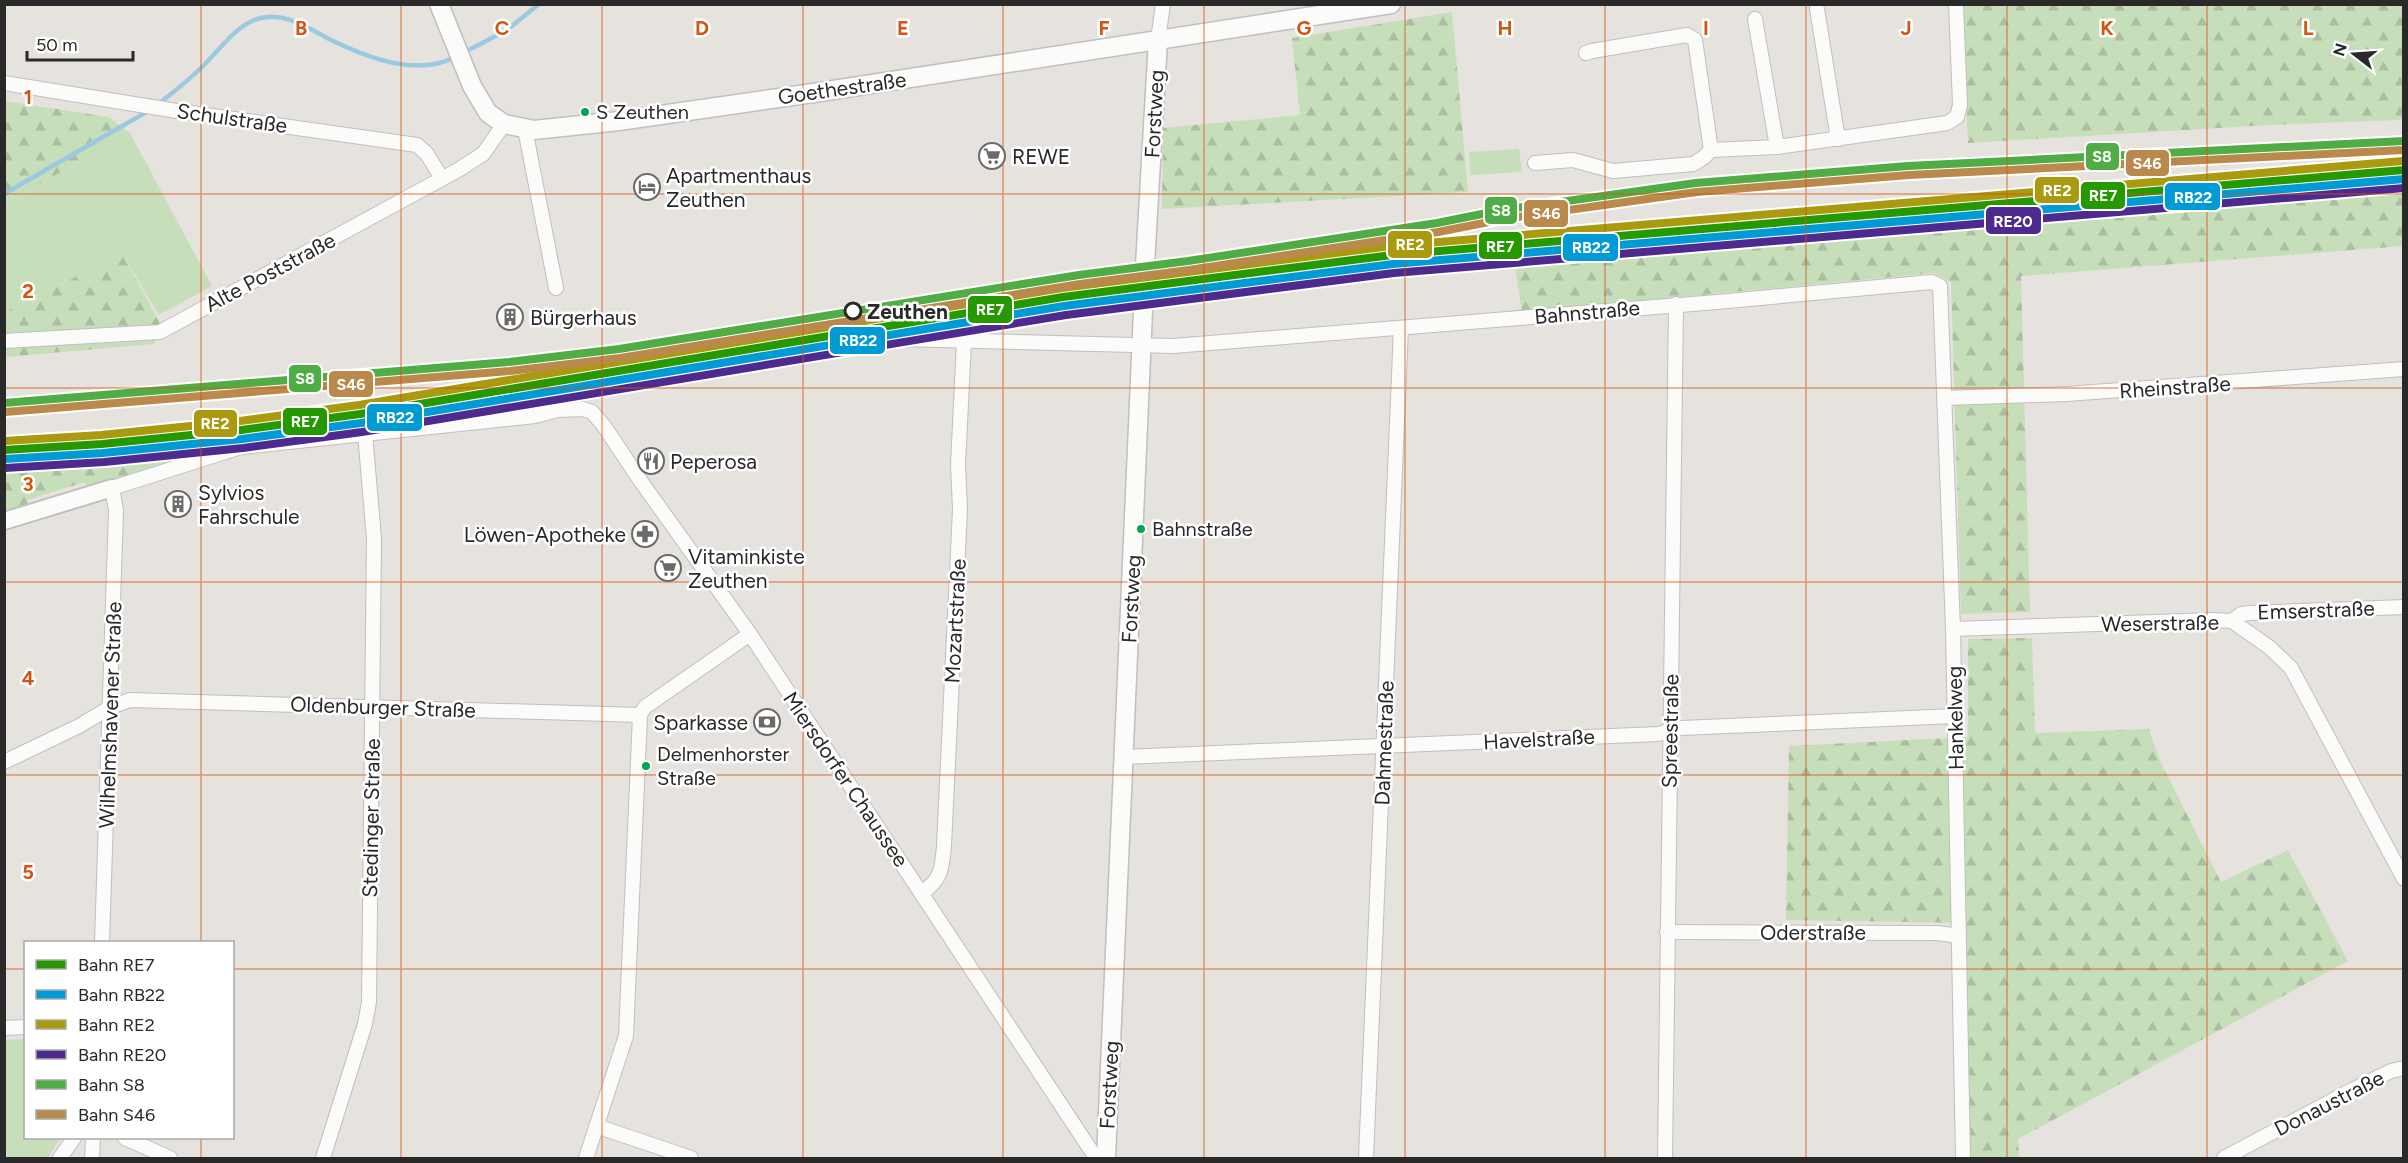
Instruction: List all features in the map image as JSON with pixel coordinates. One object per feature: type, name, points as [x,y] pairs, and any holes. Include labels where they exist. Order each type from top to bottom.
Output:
[{"type":"main road","name":"Goethestraße","points":[[439,4],[479,101],[488,113],[504,123],[525,129],[619,121],[1388,5]]},
{"type":"main road","name":"Forstweg","points":[[1106,1158],[1142,345],[1158,40]]},
{"type":"street","points":[[1158,40],[1163,4]]},
{"type":"street","points":[[1535,163],[1573,160],[1613,171],[1693,164],[1711,150],[1777,147],[1947,123],[1957,117],[1960,105],[1956,4]]},
{"type":"street","points":[[1817,9],[1838,139]]},
{"type":"street","points":[[1755,20],[1777,147]]},
{"type":"street","points":[[1586,53],[1687,35],[1695,40],[1711,150]]},
{"type":"street","name":"Schulstraße","points":[[4,83],[137,105],[417,145],[427,154],[442,179]]},
{"type":"street","name":"Alte Poststraße","points":[[4,341],[160,332],[442,179],[483,154],[504,123]]},
{"type":"street","points":[[525,129],[556,288]]},
{"type":"street","name":"Bahnstraße","points":[[669,377],[882,341],[1173,346],[1932,282]]},
{"type":"street","name":"Hankelweg","points":[[1932,282],[1940,286],[1945,399],[1953,629],[1963,1158]]},
{"type":"street","name":"Spreestraße","points":[[1665,1158],[1676,304]]},
{"type":"street","name":"Dahmestraße","points":[[1366,1158],[1401,328]]},
{"type":"street","name":"Mozartstraße","points":[[922,893],[936,883],[944,857],[960,510],[958,465],[964,341]]},
{"type":"street","name":"Rheinstraße","points":[[1945,399],[2067,394],[2403,369]]},
{"type":"street","name":"Miersdorfer Chaussee","points":[[365,435],[583,409],[592,412],[750,634],[1096,1158]]},
{"type":"street","points":[[4,521],[241,447],[365,435]]},
{"type":"street","name":"Stedinger Straße","points":[[323,1158],[365,1024],[369,1002],[374,538],[365,435]]},
{"type":"street","name":"Wilhelmshavener Straße","points":[[102,941],[116,502],[112,488]]},
{"type":"street","name":"Emserstraße","points":[[2232,621],[2241,614],[2250,613],[2403,607]]},
{"type":"street","name":"Weserstraße","points":[[1953,629],[2232,621],[2269,647],[2291,668],[2403,879]]},
{"type":"street","points":[[586,1158],[626,1036],[640,715],[645,707],[750,634]]},
{"type":"street","name":"Oldenburger Straße","points":[[4,762],[79,726],[111,707],[130,700],[640,715]]},
{"type":"street","name":"Havelstraße","points":[[1124,757],[1658,734],[1681,728],[1954,716]]},
{"type":"street","name":"Oderstraße","points":[[1667,932],[1937,933],[1959,936]]},
{"type":"street","points":[[4,1028],[24,1027]]},
{"type":"street","name":"Donaustraße","points":[[2224,1158],[2347,1093],[2391,1071],[2403,1068]]},
{"type":"street","points":[[596,1126],[691,1158]]},
{"type":"street","points":[[60,1158],[73,1139]]},
{"type":"street","points":[[92,1158],[93,1139]]},
{"type":"street","points":[[129,1139],[171,1158]]},
{"type":"green space","points":[[1962,5],[2403,5],[2403,120],[2269,125],[1968,143]]},
{"type":"green space","points":[[1452,12],[1468,192],[1162,209],[1163,128],[1300,115],[1292,38]]},
{"type":"green space","points":[[5,101],[108,117],[130,133],[5,204]]},
{"type":"green space","points":[[130,133],[212,286],[159,315],[122,254],[5,312],[5,204]]},
{"type":"green space","points":[[1519,149],[1522,172],[1470,175],[1469,152]]},
{"type":"green space","points":[[2403,193],[2403,246],[2021,276],[2030,612],[1961,614],[1951,282],[1934,273],[1522,312],[1514,261]]},
{"type":"green space","points":[[122,254],[160,323],[154,344],[5,357],[5,312]]},
{"type":"green space","points":[[261,431],[240,441],[88,489],[85,482],[27,500],[29,507],[5,514],[5,458]]},
{"type":"green space","points":[[2032,638],[2035,733],[2149,729],[2159,759],[2221,882],[2288,850],[2348,961],[2018,1139],[2019,1158],[1965,1158],[1965,923],[1786,920],[1789,746],[1968,737],[1968,639]]},
{"type":"green space","points":[[24,1039],[24,1139],[59,1139],[48,1158],[5,1158],[5,1040]]},
{"type":"waterway","points":[[463,53],[507,30],[539,4]]},
{"type":"waterway","points":[[157,105],[194,75],[242,27],[249,22],[267,17],[296,22],[347,47],[393,63],[425,65],[440,63],[455,57]]},
{"type":"waterway","points":[[4,194],[150,110]]},
{"type":"rail line","name":"S8","points":[[4,403],[509,362],[619,349],[1079,275],[1188,261],[1437,223],[1502,210],[1696,183],[1908,166],[2404,141]]},
{"type":"rail line","name":"S46","points":[[5,412],[510,371],[620,358],[1080,284],[1189,270],[1438,232],[1504,219],[1697,192],[1909,175],[2404,150]]},
{"type":"rail line","name":"RE2","points":[[4,441],[101,435],[240,421],[359,405],[1062,288],[1391,246],[2403,161]]},
{"type":"rail line","name":"RE7","points":[[4,450],[102,444],[241,430],[360,414],[1063,297],[1392,255],[2404,170]]},
{"type":"rail line","name":"RB22","points":[[5,459],[103,453],[242,439],[361,423],[1064,306],[1393,264],[2404,179]]},
{"type":"rail line","name":"RE20","points":[[5,468],[104,462],[243,448],[362,432],[1066,315],[1394,273],[2404,188]]},
{"type":"place","name":"S Zeuthen","points":[[585,112]]},
{"type":"place","name":"REWE","points":[[992,156]]},
{"type":"place","name":"Apartmenthaus Zeuthen","points":[[647,187]]},
{"type":"place","name":"Zeuthen","points":[[853,311]]},
{"type":"place","name":"Bürgerhaus","points":[[510,317]]},
{"type":"place","name":"Peperosa","points":[[651,461]]},
{"type":"place","name":"Sylvios Fahrschule","points":[[178,504]]},
{"type":"place","name":"Bahnstraße","points":[[1141,529]]},
{"type":"place","name":"Löwen-Apotheke","points":[[645,534]]},
{"type":"place","name":"Vitaminkiste Zeuthen","points":[[668,568]]},
{"type":"place","name":"Sparkasse","points":[[767,722]]},
{"type":"place","name":"Delmenhorster Straße","points":[[646,766]]}]
